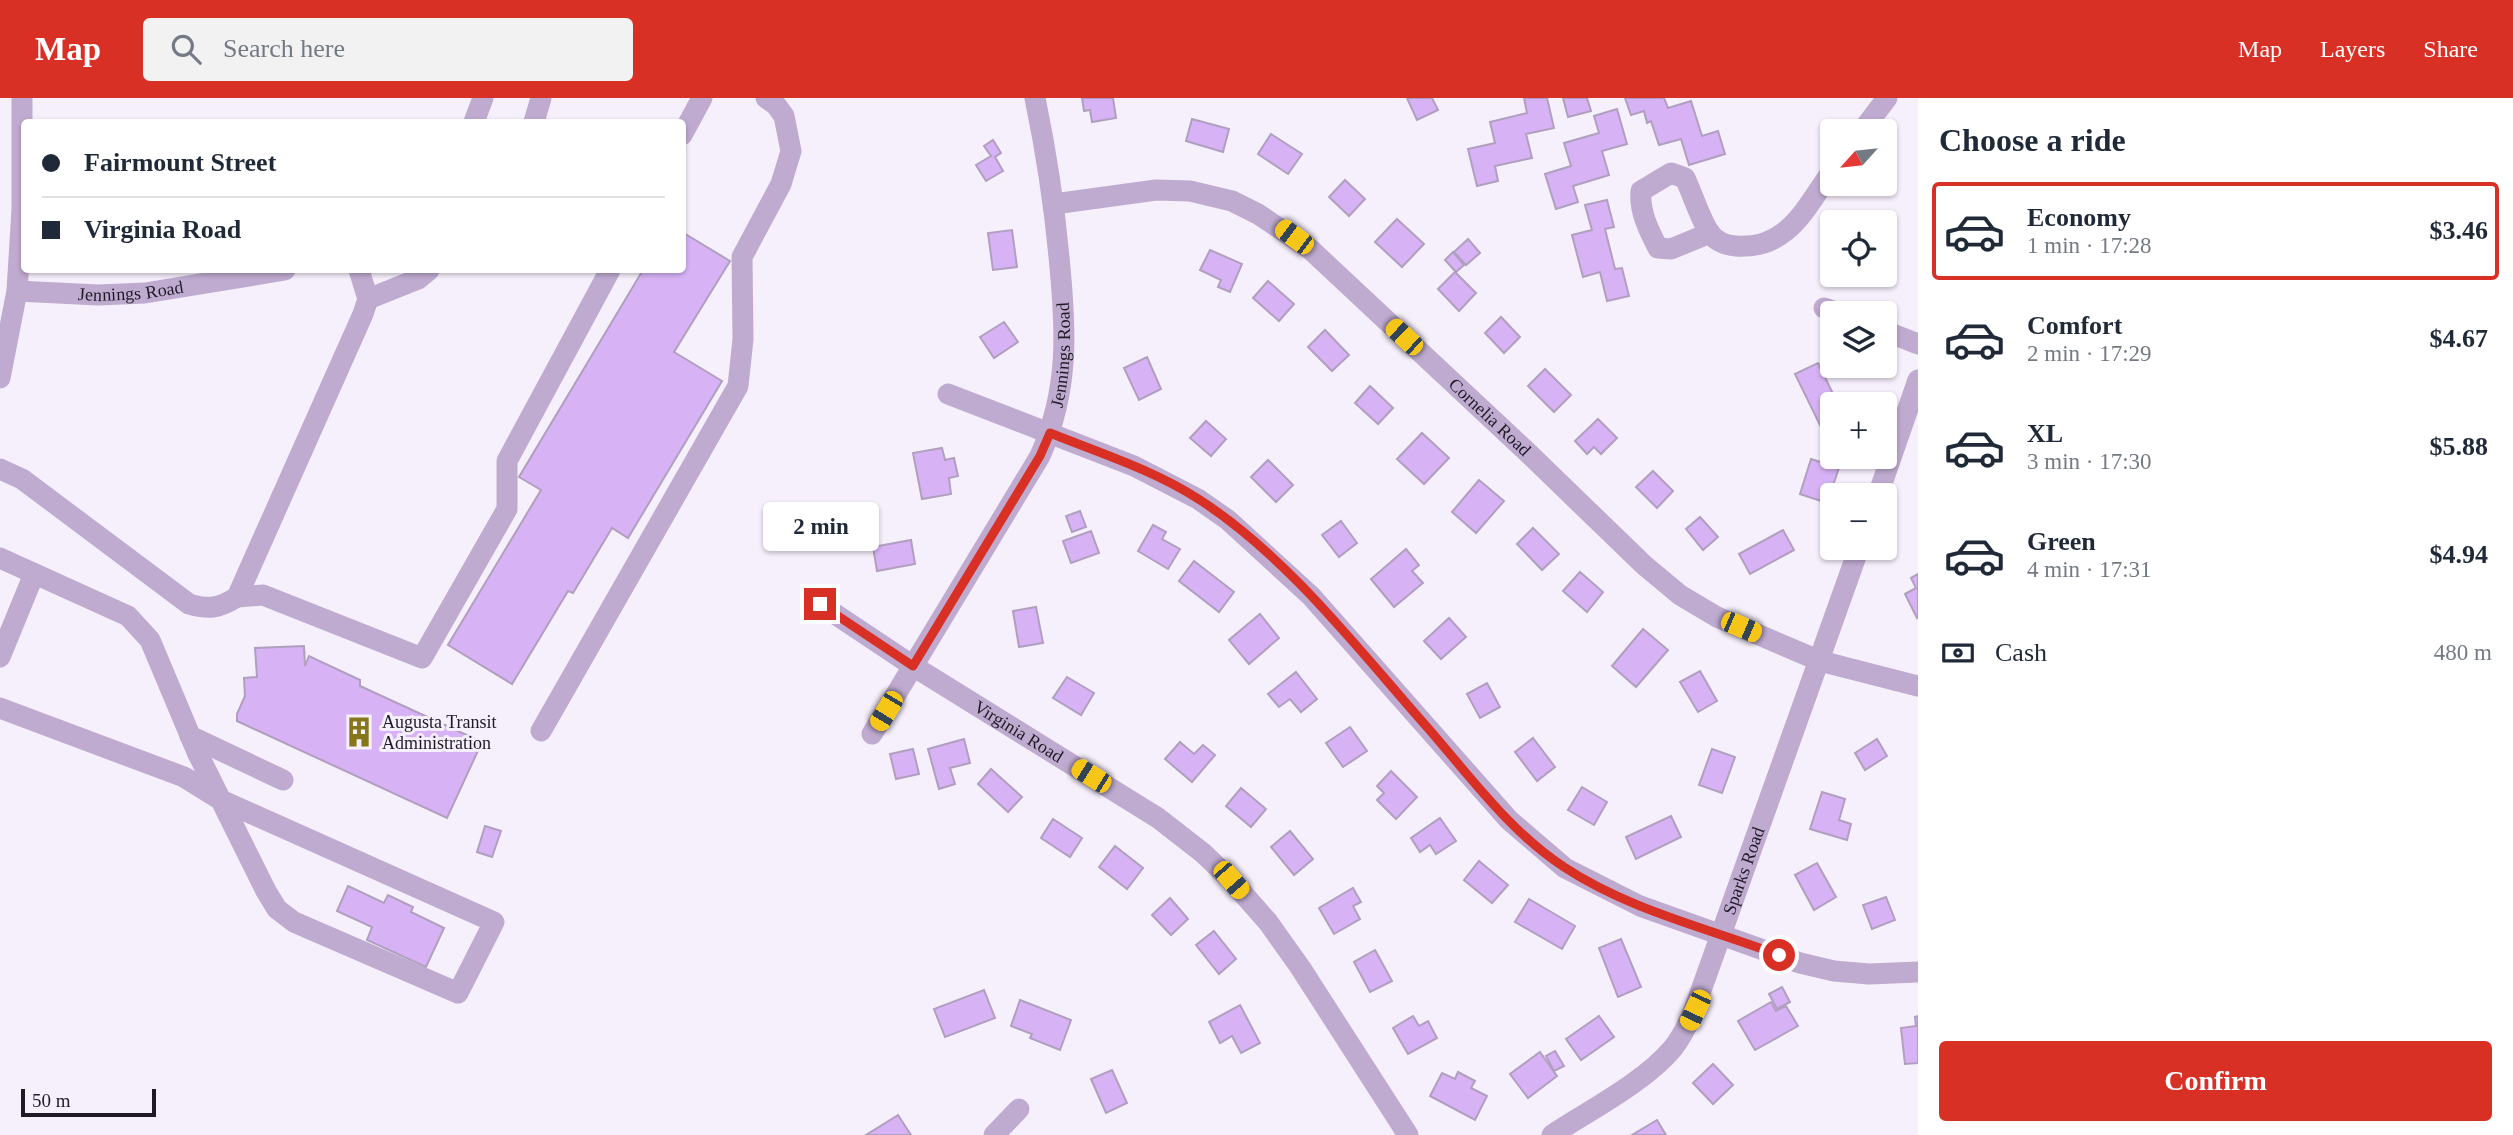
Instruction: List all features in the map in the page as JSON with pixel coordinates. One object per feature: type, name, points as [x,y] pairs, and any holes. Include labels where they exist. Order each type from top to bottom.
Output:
[{"type":"street","points":[[22,98],[22,119]]},
{"type":"street","points":[[475,119],[483,98]]},
{"type":"street","points":[[535,119],[541,98]]},
{"type":"street","points":[[686,128],[702,98]]},
{"type":"street","points":[[541,731],[738,386],[743,339],[742,257],[781,184],[792,150],[783,116],[776,105],[766,98]]},
{"type":"street","name":"Jennings Road","points":[[873,734],[1040,456],[1050,433],[1060,396],[1065,363],[1066,320],[1054,204],[1035,98]]},
{"type":"street","points":[[1871,119],[1887,98]]},
{"type":"street","points":[[1710,233],[1723,244],[1741,246],[1767,243],[1786,233],[1820,187]]},
{"type":"street","name":"Cornelia Road","points":[[1054,204],[1156,190],[1190,191],[1232,201],[1277,224],[1310,249],[1644,565],[1680,595],[1717,617],[1820,661],[1918,686]]},
{"type":"street","points":[[0,378],[17,291],[21,225]]},
{"type":"street","name":"Jennings Road","points":[[17,291],[98,295],[145,293],[267,273]]},
{"type":"street","points":[[237,597],[363,314],[368,299],[360,273]]},
{"type":"street","points":[[368,299],[418,279],[425,273]]},
{"type":"street","points":[[0,469],[22,480],[189,604],[206,609],[224,605],[237,597],[263,595],[422,658],[507,509],[508,461],[608,273]]},
{"type":"street","points":[[1897,336],[1918,344]]},
{"type":"street","points":[[1882,483],[1918,380]]},
{"type":"street","points":[[948,394],[1134,466],[1198,499],[1228,520],[1311,596],[1509,820],[1564,868],[1640,906],[1800,963],[1833,971],[1869,974],[1918,972]]},
{"type":"street","points":[[0,558],[128,616],[150,640],[190,736],[221,800],[277,909],[294,922],[458,993],[494,922],[221,800],[184,777],[0,708]]},
{"type":"street","name":"Sparks Road","points":[[1552,1135],[1637,1079],[1672,1049],[1685,1031],[1695,1010],[1855,560]]},
{"type":"street","points":[[0,657],[34,574]]},
{"type":"street","name":"Virginia Road","points":[[820,604],[913,666],[1183,835],[1231,880],[1268,922],[1408,1135]]},
{"type":"street","points":[[190,736],[283,780]]},
{"type":"street","points":[[994,1135],[1019,1110]]},
{"type":"building","points":[[1082,98],[1113,98],[1116,118],[1092,122],[1090,110],[1084,111]]},
{"type":"building","points":[[1407,98],[1432,98],[1438,110],[1417,120]]},
{"type":"building","points":[[1524,98],[1547,98],[1554,128],[1526,134],[1532,158],[1495,166],[1498,181],[1477,186],[1468,149],[1495,143],[1490,122],[1527,113]]},
{"type":"building","points":[[1563,98],[1587,98],[1591,111],[1568,117]]},
{"type":"building","points":[[1625,98],[1664,98],[1668,108],[1691,101],[1702,136],[1718,131],[1725,154],[1689,165],[1681,139],[1659,145],[1651,121],[1647,123],[1644,111],[1631,115]]},
{"type":"building","points":[[1617,109],[1627,144],[1602,151],[1609,175],[1573,186],[1578,202],[1556,209],[1545,174],[1571,166],[1564,143],[1599,133],[1594,116]]},
{"type":"building","points":[[1192,119],[1229,129],[1223,152],[1186,141]]},
{"type":"building","points":[[1271,134],[1302,154],[1288,174],[1258,154]]},
{"type":"building","points":[[993,140],[1001,153],[995,157],[1003,171],[986,181],[976,165],[991,156],[984,146]]},
{"type":"building","points":[[1345,180],[1365,199],[1349,216],[1329,197]]},
{"type":"building","points":[[1607,200],[1614,227],[1605,229],[1615,269],[1622,268],[1629,296],[1607,301],[1600,272],[1583,277],[1572,235],[1592,230],[1585,205]]},
{"type":"building","points":[[1397,219],[1424,244],[1402,267],[1375,242]]},
{"type":"building","points":[[1012,230],[1017,267],[993,270],[988,233]]},
{"type":"building","points":[[686,234],[730,261],[674,352],[722,381],[628,538],[612,528],[573,593],[568,591],[512,684],[448,645],[541,490],[519,477],[641,273],[686,273]]},
{"type":"building","points":[[1468,239],[1480,253],[1466,265],[1454,252]]},
{"type":"building","points":[[1210,250],[1242,264],[1230,292],[1218,287],[1221,280],[1200,270]]},
{"type":"building","points":[[1453,252],[1464,265],[1456,272],[1445,260]]},
{"type":"building","points":[[1455,272],[1476,293],[1459,311],[1438,289]]},
{"type":"building","points":[[1268,281],[1294,304],[1279,321],[1253,298]]},
{"type":"building","points":[[1501,317],[1520,337],[1504,353],[1485,333]]},
{"type":"building","points":[[1004,322],[1018,342],[994,358],[980,337]]},
{"type":"building","points":[[1325,330],[1349,355],[1332,371],[1308,347]]},
{"type":"building","points":[[1147,357],[1161,389],[1139,400],[1124,368]]},
{"type":"building","points":[[1818,363],[1820,378],[1825,378],[1832,392],[1820,392],[1820,425],[1795,374]]},
{"type":"building","points":[[1545,369],[1571,395],[1554,412],[1528,386]]},
{"type":"building","points":[[1370,386],[1393,408],[1378,424],[1355,403]]},
{"type":"building","points":[[1598,419],[1617,438],[1601,454],[1594,447],[1587,454],[1575,441]]},
{"type":"building","points":[[1206,421],[1226,439],[1211,456],[1190,438]]},
{"type":"building","points":[[1422,433],[1449,458],[1424,484],[1397,459]]},
{"type":"building","points":[[942,448],[945,460],[954,458],[958,476],[949,478],[951,494],[922,499],[913,453]]},
{"type":"building","points":[[1811,459],[1820,462],[1820,469],[1839,469],[1834,483],[1820,483],[1820,501],[1800,494]]},
{"type":"building","points":[[1268,460],[1293,485],[1276,502],[1251,477]]},
{"type":"building","points":[[1653,471],[1673,491],[1657,508],[1636,487]]},
{"type":"building","points":[[1479,480],[1504,501],[1476,533],[1452,512]]},
{"type":"building","points":[[1080,511],[1086,527],[1072,532],[1066,516]]},
{"type":"building","points":[[1700,517],[1718,537],[1703,550],[1686,529]]},
{"type":"building","points":[[1341,521],[1357,543],[1339,557],[1322,535]]},
{"type":"building","points":[[1153,525],[1166,532],[1162,539],[1180,549],[1168,569],[1138,551]]},
{"type":"building","points":[[1533,528],[1559,554],[1542,570],[1517,544]]},
{"type":"building","points":[[1783,530],[1794,550],[1750,574],[1739,554]]},
{"type":"building","points":[[1091,531],[1099,553],[1071,563],[1063,541]]},
{"type":"building","points":[[911,540],[915,564],[877,571],[873,547]]},
{"type":"building","points":[[1406,549],[1419,565],[1412,571],[1423,583],[1394,607],[1371,579]]},
{"type":"building","points":[[1194,561],[1234,592],[1219,612],[1179,581]]},
{"type":"building","points":[[1580,572],[1603,592],[1587,612],[1563,591]]},
{"type":"building","points":[[1918,574],[1917,618],[1905,594],[1916,588],[1911,578]]},
{"type":"building","points":[[1036,607],[1043,643],[1019,647],[1013,611]]},
{"type":"building","points":[[1260,614],[1279,638],[1249,664],[1229,640]]},
{"type":"building","points":[[1449,618],[1466,637],[1441,659],[1424,641]]},
{"type":"building","points":[[1643,629],[1668,650],[1636,687],[1612,666]]},
{"type":"building","name":"Augusta Transit Administration","points":[[304,646],[305,666],[309,656],[360,680],[360,686],[482,742],[447,818],[237,721],[237,714],[245,696],[244,678],[257,677],[255,648]]},
{"type":"building","points":[[1700,671],[1717,701],[1698,712],[1680,682]]},
{"type":"building","points":[[1296,672],[1317,699],[1301,712],[1290,699],[1279,707],[1268,694]]},
{"type":"building","points":[[1067,677],[1094,693],[1081,715],[1053,698]]},
{"type":"building","points":[[1487,683],[1500,707],[1480,718],[1467,694]]},
{"type":"building","points":[[1350,727],[1367,751],[1343,767],[1326,743]]},
{"type":"building","points":[[1533,738],[1555,767],[1537,781],[1515,752]]},
{"type":"building","points":[[964,739],[970,763],[950,768],[955,784],[939,789],[928,749]]},
{"type":"building","points":[[1877,739],[1887,756],[1865,770],[1855,753]]},
{"type":"building","points":[[1180,742],[1194,754],[1203,745],[1215,755],[1192,782],[1165,759]]},
{"type":"building","points":[[913,749],[919,774],[896,779],[890,754]]},
{"type":"building","points":[[1712,749],[1735,757],[1722,793],[1699,785]]},
{"type":"building","points":[[991,769],[1022,797],[1008,812],[978,784]]},
{"type":"building","points":[[1391,771],[1417,797],[1396,819],[1377,800],[1384,793],[1377,786]]},
{"type":"building","points":[[1582,787],[1607,802],[1594,825],[1568,810]]},
{"type":"building","points":[[1241,788],[1266,809],[1251,827],[1226,806]]},
{"type":"building","points":[[1822,792],[1845,799],[1839,820],[1851,824],[1847,840],[1810,829]]},
{"type":"building","points":[[1671,816],[1681,837],[1636,859],[1626,837]]},
{"type":"building","points":[[1440,818],[1456,841],[1436,854],[1430,845],[1420,852],[1411,838]]},
{"type":"building","points":[[1053,819],[1082,838],[1070,857],[1041,838]]},
{"type":"building","points":[[485,826],[501,831],[492,857],[477,852]]},
{"type":"building","points":[[1290,831],[1313,859],[1294,875],[1271,847]]},
{"type":"building","points":[[1115,846],[1143,868],[1127,889],[1099,867]]},
{"type":"building","points":[[1479,861],[1508,885],[1492,903],[1464,880]]},
{"type":"building","points":[[1817,863],[1836,897],[1814,910],[1795,875]]},
{"type":"building","points":[[348,886],[384,903],[388,895],[413,907],[411,912],[444,928],[426,967],[367,940],[372,927],[337,911]]},
{"type":"building","points":[[1353,888],[1361,902],[1353,906],[1360,919],[1334,934],[1319,908]]},
{"type":"building","points":[[1886,897],[1895,920],[1872,929],[1863,905]]},
{"type":"building","points":[[1170,898],[1188,919],[1171,935],[1152,915]]},
{"type":"building","points":[[1529,899],[1575,926],[1562,949],[1515,922]]},
{"type":"building","points":[[1214,931],[1236,959],[1219,974],[1196,945]]},
{"type":"building","points":[[1621,939],[1641,987],[1618,997],[1599,948]]},
{"type":"building","points":[[1375,950],[1392,981],[1370,992],[1354,962]]},
{"type":"building","points":[[1782,987],[1790,1002],[1777,1009],[1769,994]]},
{"type":"building","points":[[984,990],[995,1018],[945,1037],[934,1009]]},
{"type":"building","points":[[1020,1000],[1071,1020],[1060,1050],[1030,1038],[1032,1034],[1011,1026]]},
{"type":"building","points":[[1771,1002],[1776,1011],[1786,1006],[1798,1026],[1755,1050],[1738,1021]]},
{"type":"building","points":[[1240,1005],[1260,1043],[1241,1053],[1232,1036],[1220,1043],[1209,1022]]},
{"type":"building","points":[[1413,1016],[1419,1026],[1428,1021],[1437,1038],[1408,1054],[1393,1028]]},
{"type":"building","points":[[1599,1016],[1614,1037],[1581,1060],[1566,1039]]},
{"type":"building","points":[[1918,1016],[1918,1063],[1905,1064],[1901,1028],[1916,1026],[1915,1017]]},
{"type":"building","points":[[1555,1051],[1564,1066],[1554,1071],[1546,1056]]},
{"type":"building","points":[[1540,1052],[1557,1076],[1528,1098],[1510,1074]]},
{"type":"building","points":[[1713,1064],[1733,1085],[1713,1104],[1693,1083]]},
{"type":"building","points":[[1112,1070],[1127,1103],[1106,1113],[1091,1079]]},
{"type":"building","points":[[1458,1072],[1475,1081],[1471,1088],[1487,1096],[1475,1120],[1430,1096],[1442,1073],[1455,1079]]},
{"type":"building","points":[[898,1115],[911,1135],[866,1135]]},
{"type":"building","points":[[1657,1120],[1666,1135],[1632,1135]]},
{"type":"place","name":"Augusta Transit Administration","points":[[359,732]]},
{"type":"route","points":[[820,604],[913,666],[1040,456],[1050,433],[1134,466],[1198,499],[1228,520],[1311,596],[1509,820],[1564,868],[1640,906],[1779,955]]}]
